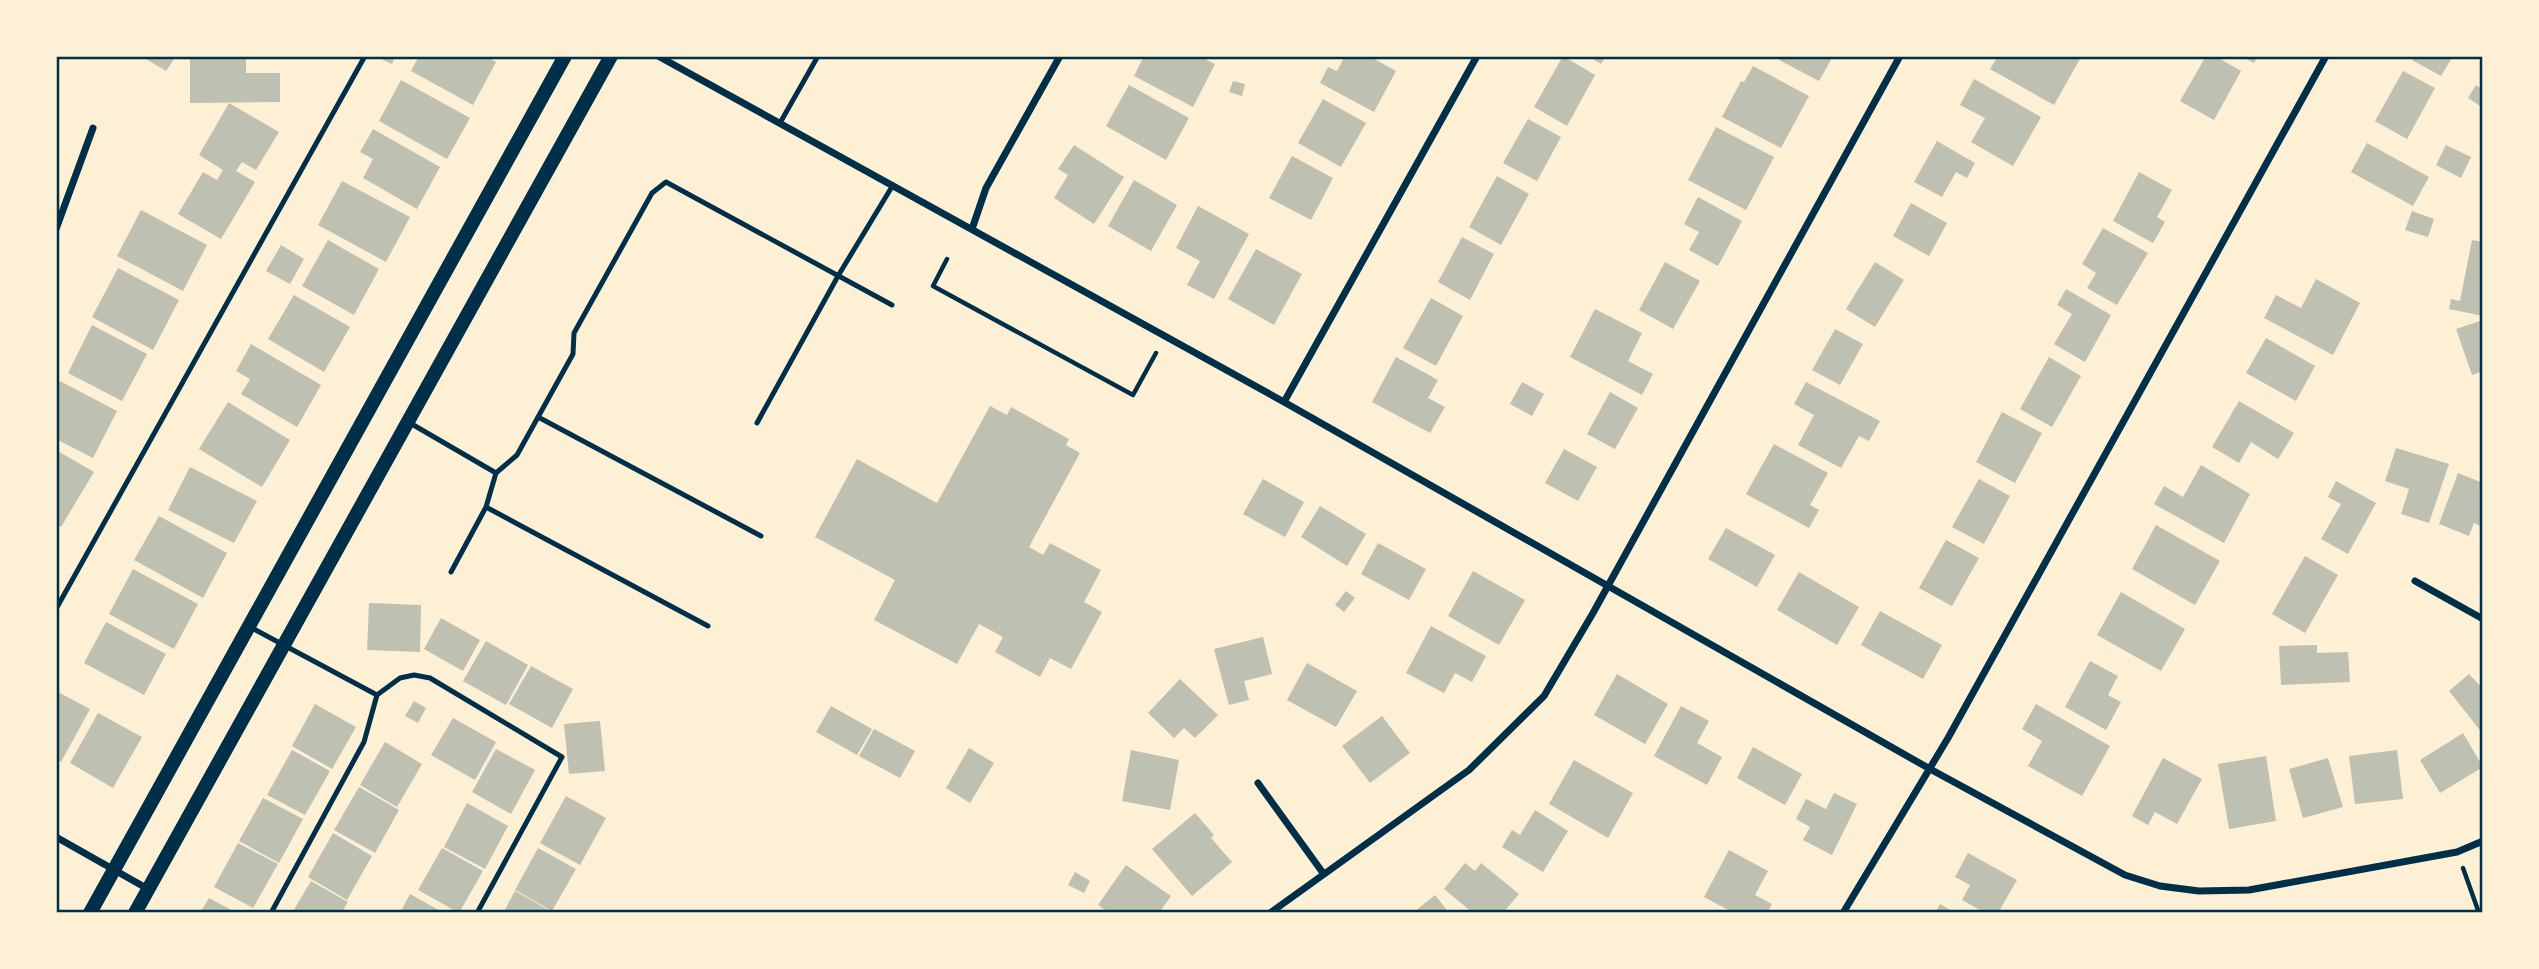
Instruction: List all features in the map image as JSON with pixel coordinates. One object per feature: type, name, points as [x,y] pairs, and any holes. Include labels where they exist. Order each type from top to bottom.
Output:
[{"type":"main road","points":[[90,913],[565,56]]},
{"type":"main road","points":[[135,913],[611,56]]},
{"type":"street","points":[[658,56],[1284,402],[1930,769],[2125,875],[2160,886],[2199,891],[2249,890],[2457,852],[2483,841]]},
{"type":"street","points":[[972,229],[986,188],[1060,56]]},
{"type":"street","points":[[1284,402],[1477,56]]},
{"type":"street","points":[[1270,913],[1469,771],[1545,696],[1900,56]]},
{"type":"street","points":[[1843,913],[1930,769],[2326,56]]},
{"type":"street","points":[[56,229],[93,128]]},
{"type":"street","points":[[2415,581],[2483,619]]},
{"type":"street","points":[[1258,783],[1324,873]]},
{"type":"street","points":[[56,837],[148,889]]},
{"type":"lane","points":[[56,609],[365,56]]},
{"type":"lane","points":[[780,123],[818,56]]},
{"type":"lane","points":[[451,572],[486,507],[496,473],[517,455],[573,354],[574,333],[652,193],[666,182],[892,305]]},
{"type":"lane","points":[[757,423],[838,276],[893,185]]},
{"type":"lane","points":[[538,417],[761,536]]},
{"type":"lane","points":[[407,421],[496,473]]},
{"type":"lane","points":[[486,507],[708,626]]},
{"type":"lane","points":[[249,627],[377,695]]},
{"type":"lane","points":[[271,913],[364,742],[377,695],[400,678],[414,675],[430,678],[562,757],[477,913]]},
{"type":"path","points":[[947,260],[933,286],[1133,395],[1156,353]]},
{"type":"path","points":[[2463,869],[2479,913]]},
{"type":"building","points":[[141,56],[176,56],[166,71]]},
{"type":"building","points":[[190,56],[246,56],[246,73],[280,73],[280,102],[190,103]]},
{"type":"building","points":[[384,56],[395,56],[392,64],[383,60]]},
{"type":"building","points":[[419,56],[486,56],[496,62],[473,105],[411,71]]},
{"type":"building","points":[[1144,56],[1199,56],[1215,64],[1193,107],[1134,76]]},
{"type":"building","points":[[1345,56],[1369,56],[1396,71],[1374,112],[1320,83],[1328,67],[1337,71]]},
{"type":"building","points":[[1563,56],[1595,75],[1567,126],[1534,107]]},
{"type":"building","points":[[1588,56],[1606,56],[1601,64]]},
{"type":"building","points":[[1780,56],[1833,56],[1819,81],[1779,60]]},
{"type":"building","points":[[1998,56],[2081,57],[2054,105],[1990,69]]},
{"type":"building","points":[[2206,56],[2215,56],[2241,71],[2214,120],[2180,101]]},
{"type":"building","points":[[2240,56],[2258,56],[2254,63]]},
{"type":"building","points":[[2415,56],[2453,56],[2441,76],[2412,60]]},
{"type":"building","points":[[1753,66],[1809,96],[1781,148],[1722,117],[1741,81],[1744,82]]},
{"type":"building","points":[[2403,71],[2435,88],[2407,139],[2375,121]]},
{"type":"building","points":[[1974,79],[2041,117],[2013,166],[1971,142],[1985,118],[1960,105]]},
{"type":"building","points":[[401,80],[470,118],[447,159],[379,121]]},
{"type":"building","points":[[1233,81],[1245,84],[1242,96],[1229,92]]},
{"type":"building","points":[[1129,85],[1189,118],[1166,160],[1106,126]]},
{"type":"building","points":[[2476,85],[2483,90],[2483,108],[2468,98]]},
{"type":"building","points":[[1323,99],[1366,123],[1341,167],[1298,143]]},
{"type":"building","points":[[229,103],[279,132],[256,170],[242,162],[236,171],[255,182],[221,239],[178,214],[203,172],[217,180],[223,170],[199,155]]},
{"type":"building","points":[[1528,119],[1561,137],[1537,181],[1503,163]]},
{"type":"building","points":[[1716,127],[1774,157],[1746,210],[1688,180]]},
{"type":"building","points":[[373,129],[440,167],[417,209],[363,178],[373,159],[360,152]]},
{"type":"building","points":[[1937,141],[1975,163],[1967,178],[1956,172],[1942,197],[1914,182]]},
{"type":"building","points":[[2367,143],[2429,177],[2413,206],[2351,172]]},
{"type":"building","points":[[1074,145],[1124,177],[1094,224],[1054,198],[1068,175],[1058,169]]},
{"type":"building","points":[[2446,145],[2471,157],[2461,178],[2436,165]]},
{"type":"building","points":[[1292,156],[1333,178],[1311,220],[1269,198]]},
{"type":"building","points":[[2139,172],[2172,190],[2157,217],[2165,222],[2153,243],[2113,221]]},
{"type":"building","points":[[1497,176],[1529,194],[1501,245],[1469,227]]},
{"type":"building","points":[[1134,180],[1177,205],[1151,251],[1108,226]]},
{"type":"building","points":[[342,181],[410,217],[386,262],[318,225]]},
{"type":"building","points":[[1698,197],[1742,221],[1718,266],[1689,250],[1699,232],[1684,224]]},
{"type":"building","points":[[1911,203],[1947,223],[1929,256],[1893,236]]},
{"type":"building","points":[[1198,206],[1249,234],[1214,299],[1187,285],[1200,261],[1176,248]]},
{"type":"building","points":[[141,210],[207,245],[183,291],[117,256]]},
{"type":"building","points":[[2412,211],[2434,219],[2428,237],[2405,230]]},
{"type":"building","points":[[2103,228],[2148,253],[2117,305],[2087,288],[2096,273],[2082,264]]},
{"type":"building","points":[[1462,237],[1494,254],[1470,300],[1438,282]]},
{"type":"building","points":[[328,240],[379,269],[354,315],[302,286]]},
{"type":"building","points":[[2472,240],[2483,242],[2483,316],[2449,309],[2451,299],[2460,301]]},
{"type":"building","points":[[281,245],[304,259],[290,284],[266,271]]},
{"type":"building","points":[[1256,249],[1302,274],[1274,325],[1228,299]]},
{"type":"building","points":[[1665,262],[1700,281],[1673,329],[1639,310]]},
{"type":"building","points":[[1875,262],[1904,280],[1875,327],[1846,309]]},
{"type":"building","points":[[118,268],[179,300],[153,350],[92,317]]},
{"type":"building","points":[[2316,279],[2360,303],[2333,355],[2264,318],[2276,295],[2301,308]]},
{"type":"building","points":[[2066,289],[2111,315],[2085,362],[2054,344],[2072,314],[2057,305]]},
{"type":"building","points":[[294,295],[350,327],[324,372],[268,339]]},
{"type":"building","points":[[1431,298],[1463,316],[1436,366],[1403,348]]},
{"type":"building","points":[[1595,309],[1642,333],[1628,361],[1653,374],[1642,395],[1570,357]]},
{"type":"building","points":[[2483,320],[2483,371],[2472,375],[2456,329]]},
{"type":"building","points":[[92,325],[147,354],[122,401],[68,373]]},
{"type":"building","points":[[1835,329],[1863,344],[1840,385],[1812,370]]},
{"type":"building","points":[[2266,338],[2315,366],[2296,401],[2246,373]]},
{"type":"building","points":[[251,344],[321,385],[297,427],[241,394],[250,379],[236,371]]},
{"type":"building","points":[[1396,357],[1438,380],[1428,398],[1445,407],[1430,433],[1372,402]]},
{"type":"building","points":[[2049,357],[2081,376],[2052,427],[2020,409]]},
{"type":"building","points":[[60,381],[117,411],[93,458],[56,439],[56,387]]},
{"type":"building","points":[[1522,382],[1544,394],[1532,416],[1510,404]]},
{"type":"building","points":[[1806,382],[1880,421],[1869,441],[1859,436],[1841,468],[1798,445],[1814,415],[1794,404]]},
{"type":"building","points":[[1610,392],[1638,408],[1615,449],[1587,434]]},
{"type":"building","points":[[2239,401],[2294,433],[2278,459],[2251,442],[2239,463],[2212,447]]},
{"type":"building","points":[[228,402],[290,440],[262,487],[199,449]]},
{"type":"building","points":[[990,406],[1007,415],[1011,407],[1069,439],[1066,445],[1080,453],[1029,547],[1043,555],[1050,543],[1101,570],[1084,602],[1102,612],[1071,669],[1050,658],[1040,677],[995,652],[1003,637],[979,624],[957,664],[874,620],[895,580],[815,537],[857,459],[937,503]]},
{"type":"building","points":[[2002,412],[2042,433],[2015,483],[1976,462]]},
{"type":"building","points":[[1774,444],[1828,473],[1810,505],[1819,510],[1809,528],[1746,494]]},
{"type":"building","points":[[2396,448],[2449,464],[2429,523],[2401,514],[2409,489],[2385,481]]},
{"type":"building","points":[[1564,449],[1597,467],[1578,501],[1545,483]]},
{"type":"building","points":[[56,450],[94,472],[61,527],[56,524]]},
{"type":"building","points":[[2201,465],[2250,494],[2224,543],[2154,504],[2164,486],[2183,497]]},
{"type":"building","points":[[190,467],[257,501],[234,543],[168,510]]},
{"type":"building","points":[[2458,473],[2483,483],[2483,527],[2474,523],[2469,536],[2439,524]]},
{"type":"building","points":[[1263,479],[1304,502],[1285,537],[1243,514]]},
{"type":"building","points":[[1979,479],[2010,496],[1984,544],[1952,527]]},
{"type":"building","points":[[2336,481],[2376,503],[2348,554],[2321,539],[2341,504],[2328,497]]},
{"type":"building","points":[[1320,506],[1366,534],[1347,566],[1301,537]]},
{"type":"building","points":[[159,516],[227,553],[203,598],[134,560]]},
{"type":"building","points":[[2156,525],[2220,561],[2195,605],[2132,569]]},
{"type":"building","points":[[1726,528],[1775,555],[1757,587],[1708,559]]},
{"type":"building","points":[[1946,540],[1979,558],[1952,606],[1919,588]]},
{"type":"building","points":[[1378,543],[1426,569],[1409,600],[1361,574]]},
{"type":"building","points":[[2305,556],[2338,575],[2305,633],[2272,614]]},
{"type":"building","points":[[133,569],[198,604],[174,649],[109,614]]},
{"type":"building","points":[[1473,571],[1525,600],[1499,645],[1448,616]]},
{"type":"building","points":[[1799,572],[1859,607],[1837,645],[1777,610]]},
{"type":"building","points":[[1346,591],[1355,598],[1344,612],[1335,605]]},
{"type":"building","points":[[2121,592],[2185,629],[2161,671],[2097,635]]},
{"type":"building","points":[[369,603],[421,605],[420,652],[367,650]]},
{"type":"building","points":[[1880,611],[1942,645],[1923,679],[1861,645]]},
{"type":"building","points":[[441,618],[480,640],[463,671],[424,649]]},
{"type":"building","points":[[106,622],[166,654],[144,695],[84,663]]},
{"type":"building","points":[[1431,626],[1486,656],[1472,682],[1455,673],[1444,693],[1406,673]]},
{"type":"building","points":[[1263,637],[1272,674],[1244,681],[1249,700],[1229,705],[1214,649]]},
{"type":"building","points":[[486,641],[528,665],[506,705],[463,681]]},
{"type":"building","points":[[2317,645],[2317,653],[2348,652],[2350,682],[2281,685],[2279,646]]},
{"type":"building","points":[[2090,661],[2118,676],[2108,695],[2121,702],[2106,730],[2065,707]]},
{"type":"building","points":[[1307,663],[1357,691],[1336,727],[1287,700]]},
{"type":"building","points":[[531,666],[573,689],[552,728],[509,704]]},
{"type":"building","points":[[1617,674],[1668,704],[1645,744],[1594,715]]},
{"type":"building","points":[[2469,674],[2483,689],[2483,734],[2449,691]]},
{"type":"building","points":[[1180,679],[1218,715],[1195,738],[1184,728],[1174,738],[1148,713]]},
{"type":"building","points":[[56,691],[90,709],[61,762],[56,759]]},
{"type":"building","points":[[414,701],[426,708],[418,723],[405,716]]},
{"type":"building","points":[[315,704],[356,727],[332,769],[292,746]]},
{"type":"building","points":[[2036,704],[2110,746],[2082,796],[2028,766],[2042,741],[2022,729]]},
{"type":"building","points":[[831,706],[872,729],[857,755],[816,732]]},
{"type":"building","points":[[1681,706],[1709,721],[1697,743],[1722,757],[1707,785],[1654,756]]},
{"type":"building","points":[[98,713],[142,737],[113,788],[70,763]]},
{"type":"building","points":[[1382,716],[1410,753],[1370,783],[1342,746]]},
{"type":"building","points":[[453,718],[496,742],[475,780],[431,755]]},
{"type":"building","points":[[600,721],[605,771],[569,774],[564,724]]},
{"type":"building","points":[[874,729],[915,751],[900,778],[859,756]]},
{"type":"building","points":[[2463,733],[2483,767],[2440,793],[2420,760]]},
{"type":"building","points":[[385,742],[422,764],[397,807],[360,785]]},
{"type":"building","points":[[1753,747],[1802,774],[1785,805],[1737,778]]},
{"type":"building","points":[[969,748],[994,763],[970,803],[946,788]]},
{"type":"building","points":[[496,749],[535,770],[511,814],[472,792]]},
{"type":"building","points":[[292,750],[330,771],[305,815],[267,795]]},
{"type":"building","points":[[1131,750],[1179,760],[1170,810],[1122,801]]},
{"type":"building","points":[[2397,750],[2403,799],[2355,804],[2349,756]]},
{"type":"building","points":[[2266,756],[2276,821],[2229,829],[2218,764]]},
{"type":"building","points":[[2163,758],[2202,779],[2177,824],[2155,812],[2148,825],[2132,816]]},
{"type":"building","points":[[2328,758],[2343,807],[2303,818],[2289,769]]},
{"type":"building","points":[[1574,760],[1633,793],[1608,838],[1549,804]]},
{"type":"building","points":[[359,787],[399,810],[375,853],[334,830]]},
{"type":"building","points":[[1834,793],[1857,804],[1832,855],[1803,840],[1810,827],[1796,819],[1806,799],[1826,809]]},
{"type":"building","points":[[566,796],[606,818],[580,865],[540,843]]},
{"type":"building","points":[[263,798],[303,819],[279,863],[239,841]]},
{"type":"building","points":[[467,803],[508,826],[485,869],[444,847]]},
{"type":"building","points":[[1535,810],[1568,831],[1543,872],[1502,847],[1512,830],[1520,835]]},
{"type":"building","points":[[1195,813],[1214,835],[1211,838],[1232,862],[1192,896],[1152,849]]},
{"type":"building","points":[[333,833],[372,856],[347,900],[308,877]]},
{"type":"building","points":[[238,843],[278,864],[253,908],[214,887]]},
{"type":"building","points":[[442,848],[483,871],[459,913],[418,890]]},
{"type":"building","points":[[538,848],[576,869],[552,911],[515,890]]},
{"type":"building","points":[[1729,850],[1768,871],[1755,895],[1772,904],[1767,913],[1734,913],[1704,897]]},
{"type":"building","points":[[1968,853],[2017,880],[1998,913],[1985,913],[1962,900],[1970,885],[1955,877]]},
{"type":"building","points":[[1465,863],[1475,871],[1481,863],[1519,894],[1503,913],[1473,913],[1444,889]]},
{"type":"building","points":[[1126,865],[1171,896],[1159,913],[1109,913],[1098,905]]},
{"type":"building","points":[[1075,872],[1090,881],[1084,893],[1068,885]]},
{"type":"building","points":[[311,881],[348,902],[341,913],[292,913]]},
{"type":"building","points":[[515,891],[554,913],[503,913]]},
{"type":"building","points":[[410,894],[444,913],[400,913]]},
{"type":"building","points":[[1435,895],[1449,913],[1414,912]]},
{"type":"building","points":[[209,898],[237,913],[200,913]]},
{"type":"building","points":[[1940,904],[1956,913],[1935,913]]}]
